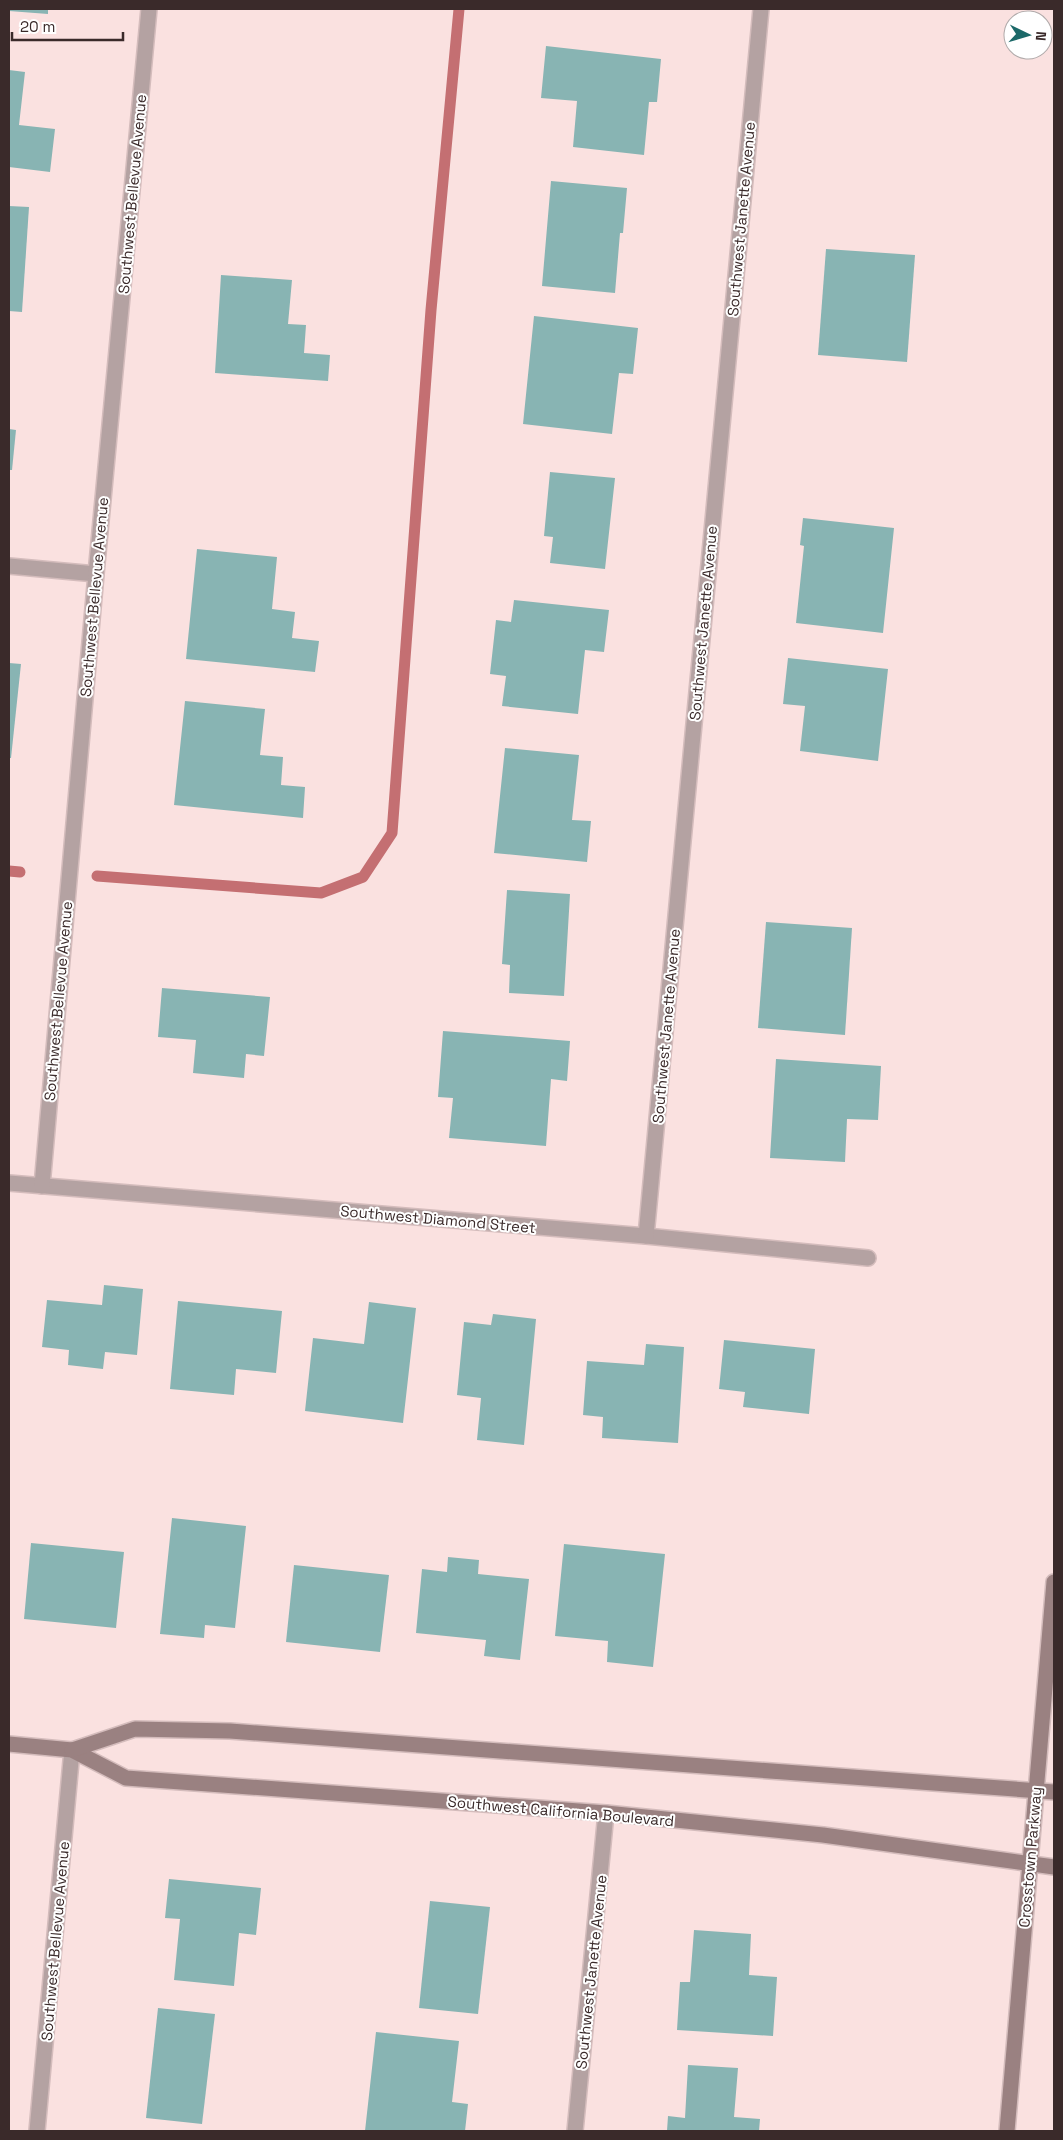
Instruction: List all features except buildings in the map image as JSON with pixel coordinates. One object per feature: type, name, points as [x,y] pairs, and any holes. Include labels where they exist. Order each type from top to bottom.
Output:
[{"type":"street","name":"Southwest Bellevue Avenue","points":[[42,1186],[96,574],[149,9]]},
{"type":"street","name":"Southwest Janette Avenue","points":[[646,1236],[760,9]]},
{"type":"street","points":[[9,566],[96,574]]},
{"type":"street","name":"Southwest Diamond Street","points":[[9,1183],[646,1236],[868,1258]]},
{"type":"street","name":"Crosstown Parkway","points":[[1006,2131],[1054,1582]]},
{"type":"street","name":"Southwest California Boulevard","points":[[72,1750],[135,1729],[230,1731],[1054,1792]]},
{"type":"street","name":"Southwest California Boulevard","points":[[9,1744],[72,1750],[126,1778],[606,1813],[823,1835],[1054,1867]]},
{"type":"street","name":"Southwest Bellevue Avenue","points":[[37,2131],[72,1750]]},
{"type":"street","name":"Southwest Janette Avenue","points":[[576,2131],[606,1813]]},
{"type":"waterway","points":[[97,876],[321,893],[363,877],[392,833],[431,310],[459,9]]},
{"type":"waterway","points":[[9,871],[20,872]]}]
